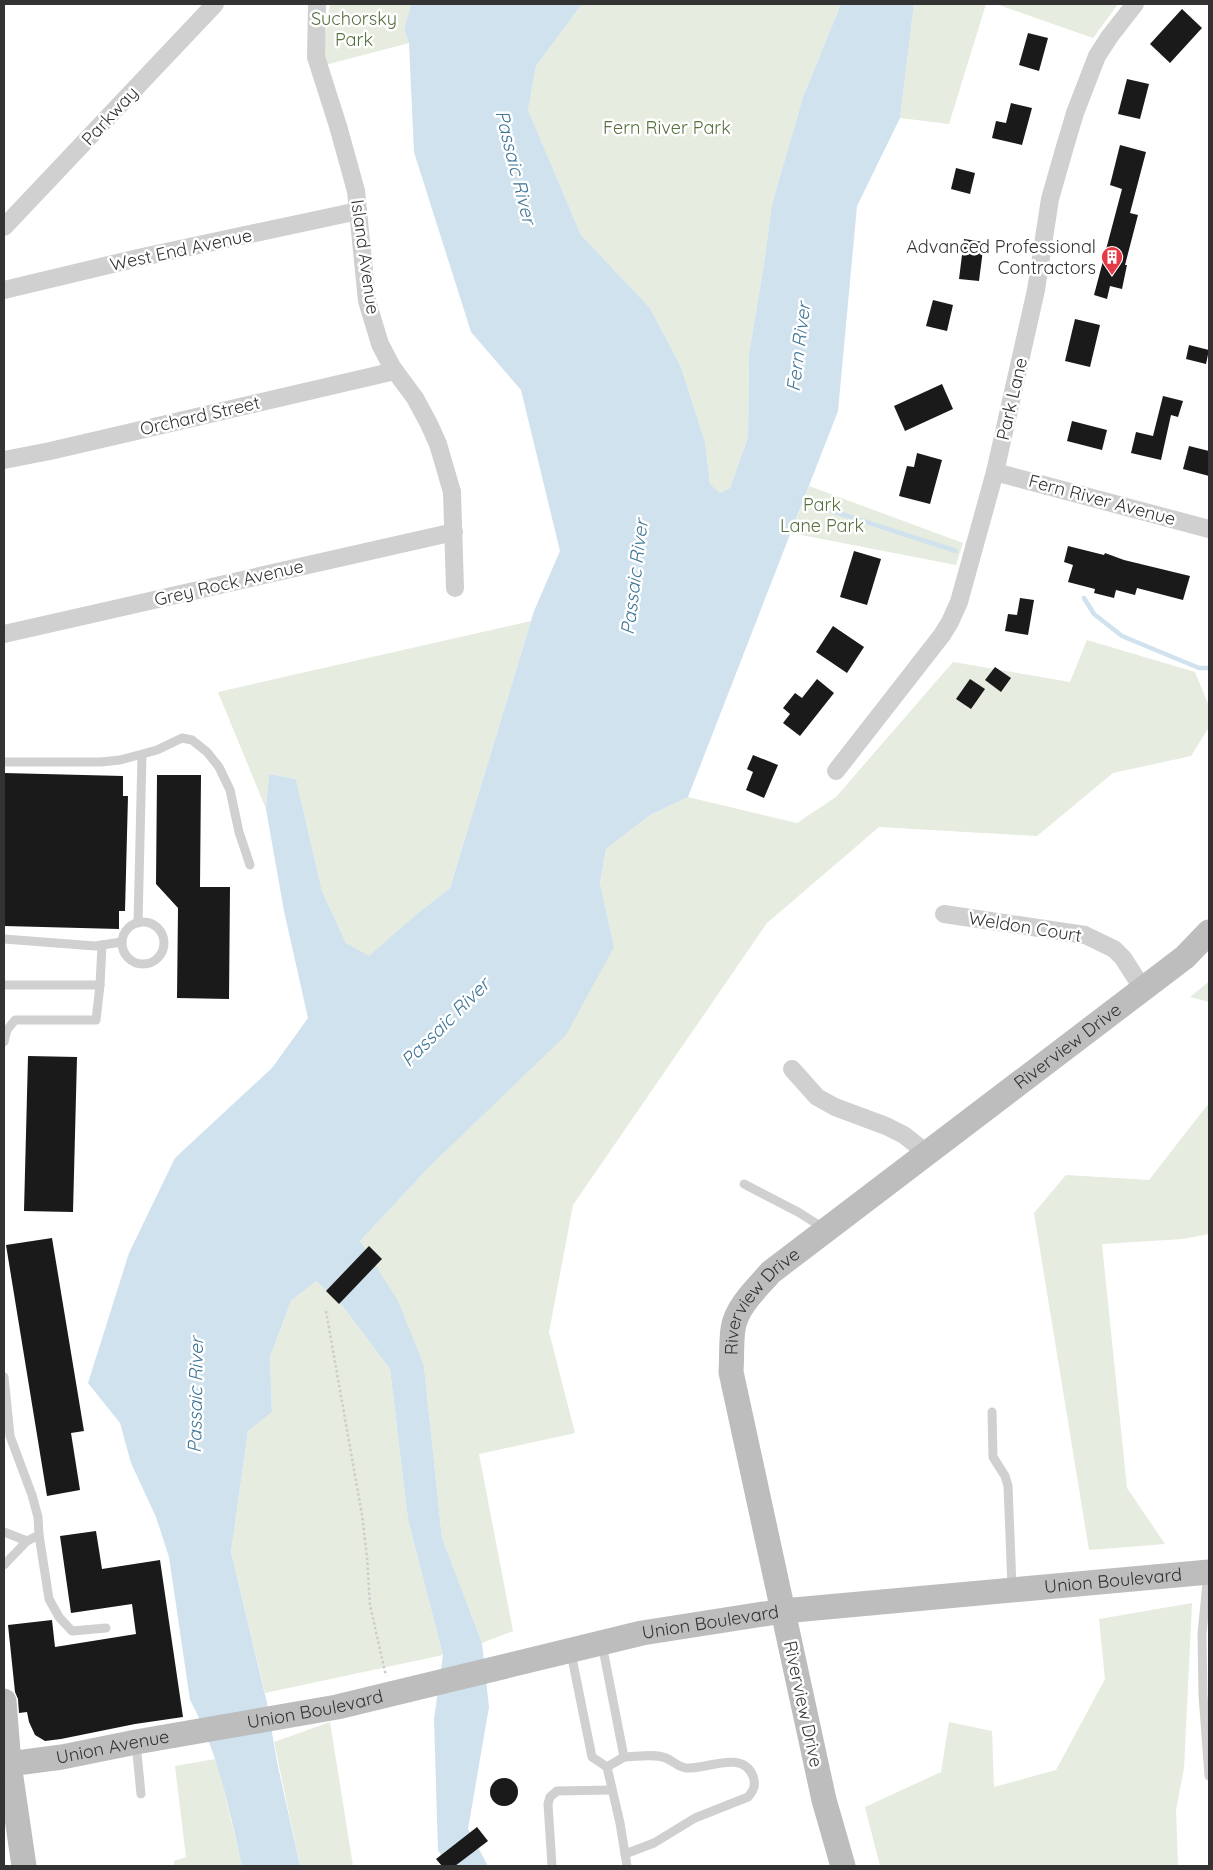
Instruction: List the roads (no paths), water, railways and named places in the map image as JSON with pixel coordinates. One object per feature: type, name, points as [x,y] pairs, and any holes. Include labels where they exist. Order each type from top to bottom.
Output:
[{"type":"main road","name":"Riverview Drive","points":[[843,1866],[824,1800],[731,1372],[733,1328],[741,1308],[771,1272],[1185,957],[1209,932]]},
{"type":"main road","name":"Union Boulevard","points":[[222,1727],[337,1707],[642,1633],[783,1611],[1209,1572]]},
{"type":"main road","points":[[4,1701],[7,1764],[24,1866]]},
{"type":"main road","name":"Union Avenue","points":[[7,1764],[62,1757],[222,1727]]},
{"type":"street","name":"Parkway","points":[[4,226],[216,4]]},
{"type":"street","name":"Island Avenue","points":[[317,4],[316,57],[341,135],[356,192],[367,301],[380,344],[395,371],[415,398],[438,444],[452,492],[455,588]]},
{"type":"street","name":"Park Lane","points":[[836,771],[950,622],[959,602],[995,472],[1036,290],[1050,199],[1075,113],[1097,56],[1135,4]]},
{"type":"street","name":"West End Avenue","points":[[4,290],[148,256],[358,211]]},
{"type":"street","name":"Orchard Street","points":[[4,460],[395,371]]},
{"type":"street","name":"Fern River Avenue","points":[[995,472],[1209,529]]},
{"type":"street","name":"Grey Rock Avenue","points":[[4,634],[454,532]]},
{"type":"street","name":"Weldon Court","points":[[944,914],[1085,935],[1114,949],[1123,958],[1143,989]]},
{"type":"street","points":[[792,1069],[817,1098],[835,1107],[886,1126],[904,1136],[928,1154]]},
{"type":"lane","points":[[4,762],[102,762],[142,755],[171,745],[182,738],[192,740],[208,752],[220,767],[230,790],[239,832],[250,865]]},
{"type":"lane","points":[[138,923],[142,755]]},
{"type":"lane","points":[[138,923],[151,924],[161,933],[164,946],[157,959],[144,965],[130,961],[125,956],[122,942],[127,929],[138,923]]},
{"type":"lane","points":[[4,939],[95,946],[122,942]]},
{"type":"lane","points":[[4,1042],[8,1030],[15,1020],[96,1020],[102,945]]},
{"type":"lane","points":[[4,985],[100,985]]},
{"type":"lane","points":[[744,1184],[798,1212],[827,1230]]},
{"type":"lane","points":[[4,1377],[10,1436],[32,1495],[38,1517],[49,1599],[59,1617],[72,1631],[106,1628]]},
{"type":"lane","points":[[992,1412],[993,1457],[1005,1476],[1008,1486],[1012,1590]]},
{"type":"lane","points":[[4,1532],[28,1541]]},
{"type":"lane","points":[[4,1565],[28,1541],[39,1534]]},
{"type":"lane","points":[[1209,1572],[1202,1634],[1209,1776]]},
{"type":"lane","points":[[601,1642],[624,1757]]},
{"type":"lane","points":[[571,1650],[592,1757],[607,1767],[627,1866]]},
{"type":"lane","points":[[141,1794],[144,1741]]},
{"type":"lane","points":[[607,1767],[624,1757],[665,1758],[685,1768],[701,1768],[729,1762],[738,1763],[747,1768],[755,1784],[754,1790],[748,1797],[695,1818],[654,1843],[625,1854]]},
{"type":"lane","points":[[552,1866],[548,1804],[550,1798],[557,1791],[611,1790]]},
{"type":"water","points":[[411,4],[582,4],[536,66],[528,110],[581,235],[650,308],[681,367],[705,442],[710,484],[720,493],[730,488],[748,437],[749,354],[772,204],[803,97],[841,4],[914,4],[900,118],[857,206],[838,411],[688,797],[650,815],[606,849],[600,883],[614,947],[566,1035],[433,1163],[360,1241],[398,1301],[424,1366],[442,1538],[482,1643],[489,1707],[468,1829],[488,1866],[448,1866],[438,1850],[434,1719],[443,1655],[408,1520],[390,1369],[341,1304],[316,1281],[291,1301],[270,1357],[272,1412],[248,1431],[231,1552],[267,1703],[277,1762],[300,1866],[242,1866],[222,1781],[208,1739],[190,1700],[169,1557],[156,1517],[131,1463],[120,1423],[88,1383],[129,1253],[175,1158],[272,1068],[308,1018],[284,911],[266,809],[269,774],[296,779],[322,891],[346,943],[369,956],[450,888],[534,611],[560,551],[521,390],[471,332],[414,152],[409,43],[404,30]]},
{"type":"waterway","points":[[798,500],[956,551]]},
{"type":"waterway","points":[[1084,598],[1094,614],[1122,636],[1199,668],[1209,668]]},
{"type":"place","name":"Advanced Professional Contractors","points":[[1112,276]]},
{"type":"park label","name":"Suchorsky Park","points":[[354,29]]},
{"type":"park label","name":"Fern River Park","points":[[667,128]]},
{"type":"park label","name":"Park Lane Park","points":[[822,515]]},
{"type":"water label","name":"Passaic River","points":[[516,167]]},
{"type":"water label","name":"Fern River","points":[[798,347]]},
{"type":"water label","name":"Passaic River","points":[[634,577]]},
{"type":"water label","name":"Passaic River","points":[[445,1022]]},
{"type":"water label","name":"Passaic River","points":[[195,1395]]}]
